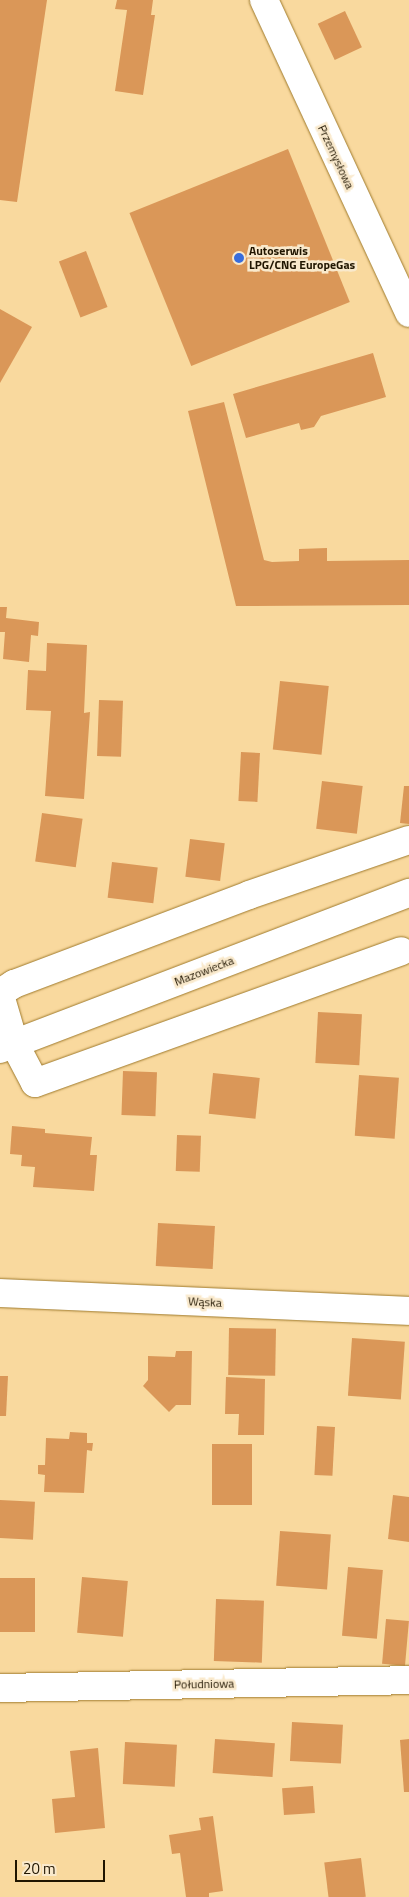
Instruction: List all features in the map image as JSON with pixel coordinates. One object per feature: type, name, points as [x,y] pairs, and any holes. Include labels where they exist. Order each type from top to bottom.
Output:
[{"type":"street","name":"Przemysłowa","points":[[264,0],[409,313]]},
{"type":"street","points":[[401,951],[36,1083],[7,1046],[0,994],[14,984],[240,898],[409,840]]},
{"type":"street","name":"Mazowiecka","points":[[7,1046],[409,893]]},
{"type":"street","name":"Wąska","points":[[0,1293],[409,1312]]},
{"type":"street","name":"Południowa","points":[[0,1688],[409,1680]]},
{"type":"building","points":[[0,0],[47,0],[17,202],[0,200]]},
{"type":"building","points":[[117,0],[153,0],[151,15],[155,15],[143,95],[115,91],[127,10],[115,9]]},
{"type":"building","points":[[345,11],[362,47],[335,60],[318,24]]},
{"type":"building","name":"Autoserwis LPG/CNG EuropeGas","points":[[288,149],[350,302],[191,366],[129,213]]},
{"type":"building","points":[[86,251],[108,307],[80,317],[59,261]]},
{"type":"building","points":[[0,309],[32,327],[0,383]]},
{"type":"building","points":[[373,353],[386,397],[321,416],[314,427],[301,430],[299,423],[246,438],[233,394]]},
{"type":"building","points":[[224,402],[264,560],[272,562],[299,561],[299,549],[327,548],[327,561],[409,560],[409,605],[236,606],[188,411]]},
{"type":"building","points":[[0,607],[7,607],[6,618],[39,622],[38,636],[31,635],[29,662],[3,659],[5,632],[0,632]]},
{"type":"building","points":[[47,643],[87,645],[84,713],[90,712],[84,799],[45,796],[51,711],[26,710],[28,670],[46,671]]},
{"type":"building","points":[[280,681],[329,686],[322,755],[273,750]]},
{"type":"building","points":[[99,700],[123,701],[121,757],[97,756]]},
{"type":"building","points":[[241,752],[260,753],[257,802],[238,801]]},
{"type":"building","points":[[322,781],[363,786],[357,834],[316,829]]},
{"type":"building","points":[[404,786],[409,786],[409,824],[400,823]]},
{"type":"building","points":[[42,813],[83,819],[76,867],[35,862]]},
{"type":"building","points":[[190,839],[225,843],[220,881],[185,877]]},
{"type":"building","points":[[112,862],[158,868],[153,903],[108,898]]},
{"type":"building","points":[[318,1012],[362,1014],[359,1065],[315,1063]]},
{"type":"building","points":[[123,1071],[157,1072],[155,1116],[121,1115]]},
{"type":"building","points":[[213,1073],[260,1078],[255,1119],[209,1114]]},
{"type":"building","points":[[359,1075],[399,1078],[395,1139],[355,1136]]},
{"type":"building","points":[[12,1126],[45,1129],[45,1133],[92,1137],[90,1155],[97,1155],[94,1191],[33,1187],[35,1167],[21,1166],[22,1155],[10,1154]]},
{"type":"building","points":[[177,1135],[201,1136],[200,1172],[176,1171]]},
{"type":"building","points":[[158,1223],[215,1226],[213,1269],[156,1266]]},
{"type":"building","points":[[229,1328],[276,1329],[275,1376],[228,1375]]},
{"type":"building","points":[[352,1338],[405,1342],[401,1400],[348,1396]]},
{"type":"building","points":[[176,1351],[192,1351],[191,1405],[176,1405],[169,1412],[143,1386],[148,1380],[148,1356],[175,1357]]},
{"type":"building","points":[[0,1376],[8,1376],[6,1416],[0,1416]]},
{"type":"building","points":[[226,1377],[265,1379],[264,1435],[238,1435],[239,1414],[225,1414]]},
{"type":"building","points":[[317,1426],[335,1427],[332,1476],[314,1475]]},
{"type":"building","points":[[70,1432],[87,1433],[87,1443],[93,1443],[92,1451],[87,1450],[84,1493],[44,1492],[45,1475],[38,1474],[38,1465],[45,1465],[46,1438],[69,1439]]},
{"type":"building","points":[[212,1444],[252,1444],[252,1505],[212,1505]]},
{"type":"building","points":[[393,1495],[409,1497],[409,1542],[388,1539]]},
{"type":"building","points":[[0,1500],[35,1502],[33,1540],[0,1538]]},
{"type":"building","points":[[280,1531],[331,1535],[327,1589],[276,1586]]},
{"type":"building","points":[[348,1567],[383,1570],[377,1639],[342,1636]]},
{"type":"building","points":[[82,1577],[128,1581],[123,1637],[77,1633]]},
{"type":"building","points":[[0,1578],[35,1578],[35,1632],[0,1632]]},
{"type":"building","points":[[216,1599],[264,1601],[262,1663],[214,1661]]},
{"type":"building","points":[[386,1619],[409,1621],[405,1666],[382,1664]]},
{"type":"building","points":[[292,1722],[343,1725],[341,1764],[290,1761]]},
{"type":"building","points":[[215,1739],[275,1743],[272,1777],[213,1773]]},
{"type":"building","points":[[409,1739],[409,1792],[404,1792],[400,1740]]},
{"type":"building","points":[[125,1742],[177,1745],[175,1787],[123,1784]]},
{"type":"building","points":[[98,1748],[105,1828],[55,1833],[52,1799],[75,1797],[70,1751]]},
{"type":"building","points":[[313,1786],[315,1813],[284,1815],[282,1788]]},
{"type":"building","points":[[213,1816],[223,1891],[209,1893],[209,1897],[186,1897],[180,1853],[172,1854],[169,1835],[201,1830],[199,1818]]},
{"type":"building","points":[[361,1858],[366,1897],[329,1897],[324,1863]]},
{"type":"place","name":"Autoserwis LPG/CNG EuropeGas","points":[[239,258]]}]
